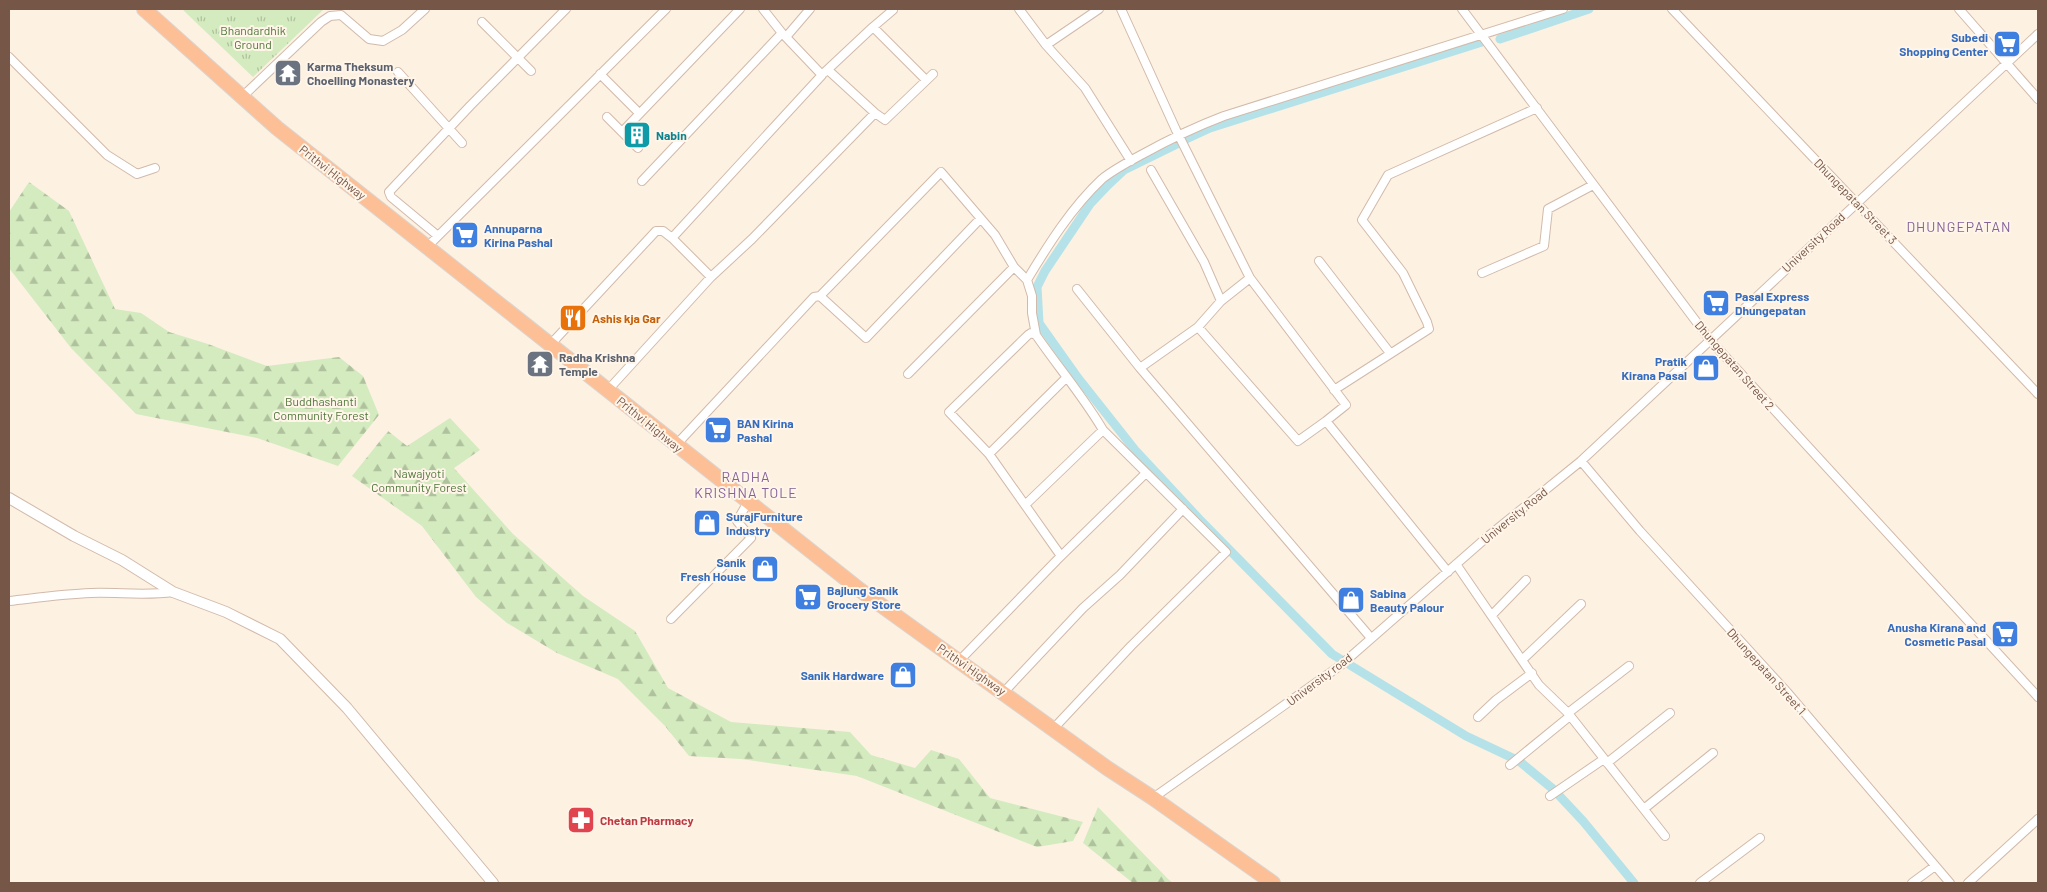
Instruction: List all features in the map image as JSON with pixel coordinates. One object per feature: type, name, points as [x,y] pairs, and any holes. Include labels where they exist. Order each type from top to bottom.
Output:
[{"type":"highway","name":"Prithvi Highway","points":[[144,9],[277,128],[433,241],[550,345],[860,590],[960,660],[1107,768],[1153,798],[1273,883]]},
{"type":"street","points":[[242,96],[321,22],[330,16],[341,15],[369,39],[383,41],[402,30],[425,9]]},
{"type":"street","points":[[566,9],[389,192],[391,197],[433,241],[666,9]]},
{"type":"street","points":[[622,132],[740,9]]},
{"type":"street","points":[[764,9],[784,35],[825,73],[885,120],[934,74]]},
{"type":"street","points":[[642,181],[810,9]]},
{"type":"street","points":[[672,238],[825,73],[873,26],[894,10],[892,9]]},
{"type":"street","points":[[1019,9],[1046,45],[1086,88],[1131,160]]},
{"type":"street","points":[[1046,45],[1099,9]]},
{"type":"street","points":[[1121,9],[1178,135],[1250,278],[1346,405],[1298,441],[1198,327]]},
{"type":"street","name":"Dhungepatan Street 2","points":[[1462,9],[1710,340],[2038,697]]},
{"type":"street","points":[[1027,280],[1041,256],[1075,209],[1103,179],[1131,160],[1178,135],[1224,116],[1562,9]]},
{"type":"street","name":"Dhungepatan Street 3","points":[[1672,9],[1857,201],[2038,394]]},
{"type":"street","points":[[1959,9],[2038,99]]},
{"type":"street","points":[[482,22],[531,71]]},
{"type":"street","points":[[873,26],[926,80]]},
{"type":"street","name":"University Road","points":[[1474,548],[1581,461],[1857,201],[2038,34]]},
{"type":"street","points":[[9,57],[107,155],[137,174],[155,168]]},
{"type":"street","points":[[398,72],[462,142]]},
{"type":"street","points":[[600,74],[639,113]]},
{"type":"street","points":[[1334,390],[1429,329],[1403,273],[1362,220],[1388,175],[1537,108]]},
{"type":"street","points":[[608,390],[711,277],[759,232],[875,113]]},
{"type":"street","points":[[607,117],[638,148]]},
{"type":"street","points":[[1151,170],[1204,262],[1221,301]]},
{"type":"street","points":[[676,445],[814,297],[820,296],[941,172],[995,235],[1014,267],[1027,280],[1032,296],[1032,313],[1036,335],[1063,370],[1066,378],[1089,406],[1103,430],[1226,552],[1130,646],[1054,728]]},
{"type":"street","points":[[1482,273],[1544,246],[1548,209],[1593,185]]},
{"type":"street","points":[[820,296],[866,338],[980,219]]},
{"type":"street","points":[[550,345],[656,231],[663,231],[672,238],[711,277]]},
{"type":"street","points":[[1319,260],[1390,353]]},
{"type":"street","points":[[908,374],[1014,267]]},
{"type":"street","points":[[1140,368],[1198,327],[1221,301],[1250,278]]},
{"type":"street","points":[[1077,289],[1140,368],[1371,638]]},
{"type":"street","points":[[1036,335],[1031,333],[1028,335],[949,412],[989,454],[1061,556]]},
{"type":"street","points":[[989,454],[1066,378]]},
{"type":"street","points":[[1326,421],[1448,572]]},
{"type":"street","points":[[1025,505],[1103,430]]},
{"type":"street","name":"Dhungepatan Street 1","points":[[1581,461],[1640,531],[1787,692],[1950,883]]},
{"type":"street","points":[[960,660],[1061,556],[1146,473]]},
{"type":"street","points":[[9,498],[74,536],[122,560],[173,592],[226,612],[280,639],[347,708],[493,883]]},
{"type":"street","points":[[671,619],[751,538],[738,521],[748,502]]},
{"type":"street","points":[[1004,692],[1083,608],[1120,575],[1183,508]]},
{"type":"street","name":"University road","points":[[1153,798],[1340,665],[1474,548]]},
{"type":"street","points":[[1456,564],[1539,685],[1569,714],[1645,808],[1665,836]]},
{"type":"street","points":[[1492,615],[1526,580]]},
{"type":"street","points":[[9,601],[71,594],[128,592],[155,594],[173,592]]},
{"type":"street","points":[[1522,659],[1581,604]]},
{"type":"street","points":[[1510,765],[1629,666]]},
{"type":"street","points":[[1478,717],[1532,673]]},
{"type":"street","points":[[1550,796],[1606,761],[1670,713]]},
{"type":"street","points":[[1645,808],[1713,753]]},
{"type":"street","points":[[1968,883],[2038,819]]},
{"type":"street","points":[[1700,883],[1760,838]]},
{"type":"street","points":[[1912,883],[1935,866]]},
{"type":"green space","name":"Bhandardhik Ground","points":[[182,9],[324,9],[253,77]]},
{"type":"green space","name":"Buddhashanti Community Forest","points":[[29,182],[69,211],[115,309],[141,313],[169,332],[267,366],[339,357],[363,376],[379,415],[338,466],[257,438],[136,414],[71,348],[9,268],[9,212]]},
{"type":"green space","name":"Nawajyoti Community Forest","points":[[450,418],[480,450],[454,468],[513,534],[583,596],[635,631],[668,688],[731,722],[850,732],[871,755],[915,768],[931,750],[959,759],[990,798],[1083,822],[1073,841],[1037,847],[857,776],[741,759],[689,756],[665,726],[618,679],[557,653],[507,623],[476,597],[422,526],[352,476],[388,431],[407,446]]},
{"type":"green space","points":[[1098,807],[1173,883],[1133,883],[1083,843]]},
{"type":"waterway","points":[[1500,39],[1589,9]]},
{"type":"waterway","points":[[1184,140],[1210,128],[1482,42]]},
{"type":"waterway","points":[[1177,144],[1124,170],[1090,204],[1045,271],[1037,287],[1039,323],[1078,378],[1135,450],[1201,521],[1332,654],[1466,736],[1519,761],[1553,789],[1583,821],[1634,883]]},
{"type":"place","name":"Subedi Shopping Center","points":[[2007,44]]},
{"type":"place","name":"Karma Theksum Choelling Monastery","points":[[288,73]]},
{"type":"place","name":"Nabin","points":[[637,135]]},
{"type":"place","name":"Annuparna Kirina Pashal","points":[[465,235]]},
{"type":"place","name":"Pasal Express Dhungepatan","points":[[1716,303]]},
{"type":"place","name":"Ashis kja Gar","points":[[573,318]]},
{"type":"place","name":"Radha Krishna Temple","points":[[540,364]]},
{"type":"place","name":"Pratik Kirana Pasal","points":[[1706,368]]},
{"type":"place","name":"BAN Kirina Pashal","points":[[718,430]]},
{"type":"place","name":"SurajFurniture Industry","points":[[707,523]]},
{"type":"place","name":"Sanik Fresh House","points":[[765,569]]},
{"type":"place","name":"Bajlung Sanik Grocery Store","points":[[808,597]]},
{"type":"place","name":"Sabina Beauty Palour","points":[[1351,600]]},
{"type":"place","name":"Anusha Kirana and Cosmetic Pasal","points":[[2005,634]]},
{"type":"place","name":"Sanik Hardware","points":[[903,675]]},
{"type":"place","name":"Chetan Pharmacy","points":[[581,820]]},
{"type":"district","name":"DHUNGEPATAN","points":[[1959,226]]},
{"type":"district","name":"RADHA KRISHNA TOLE","points":[[746,484]]}]
